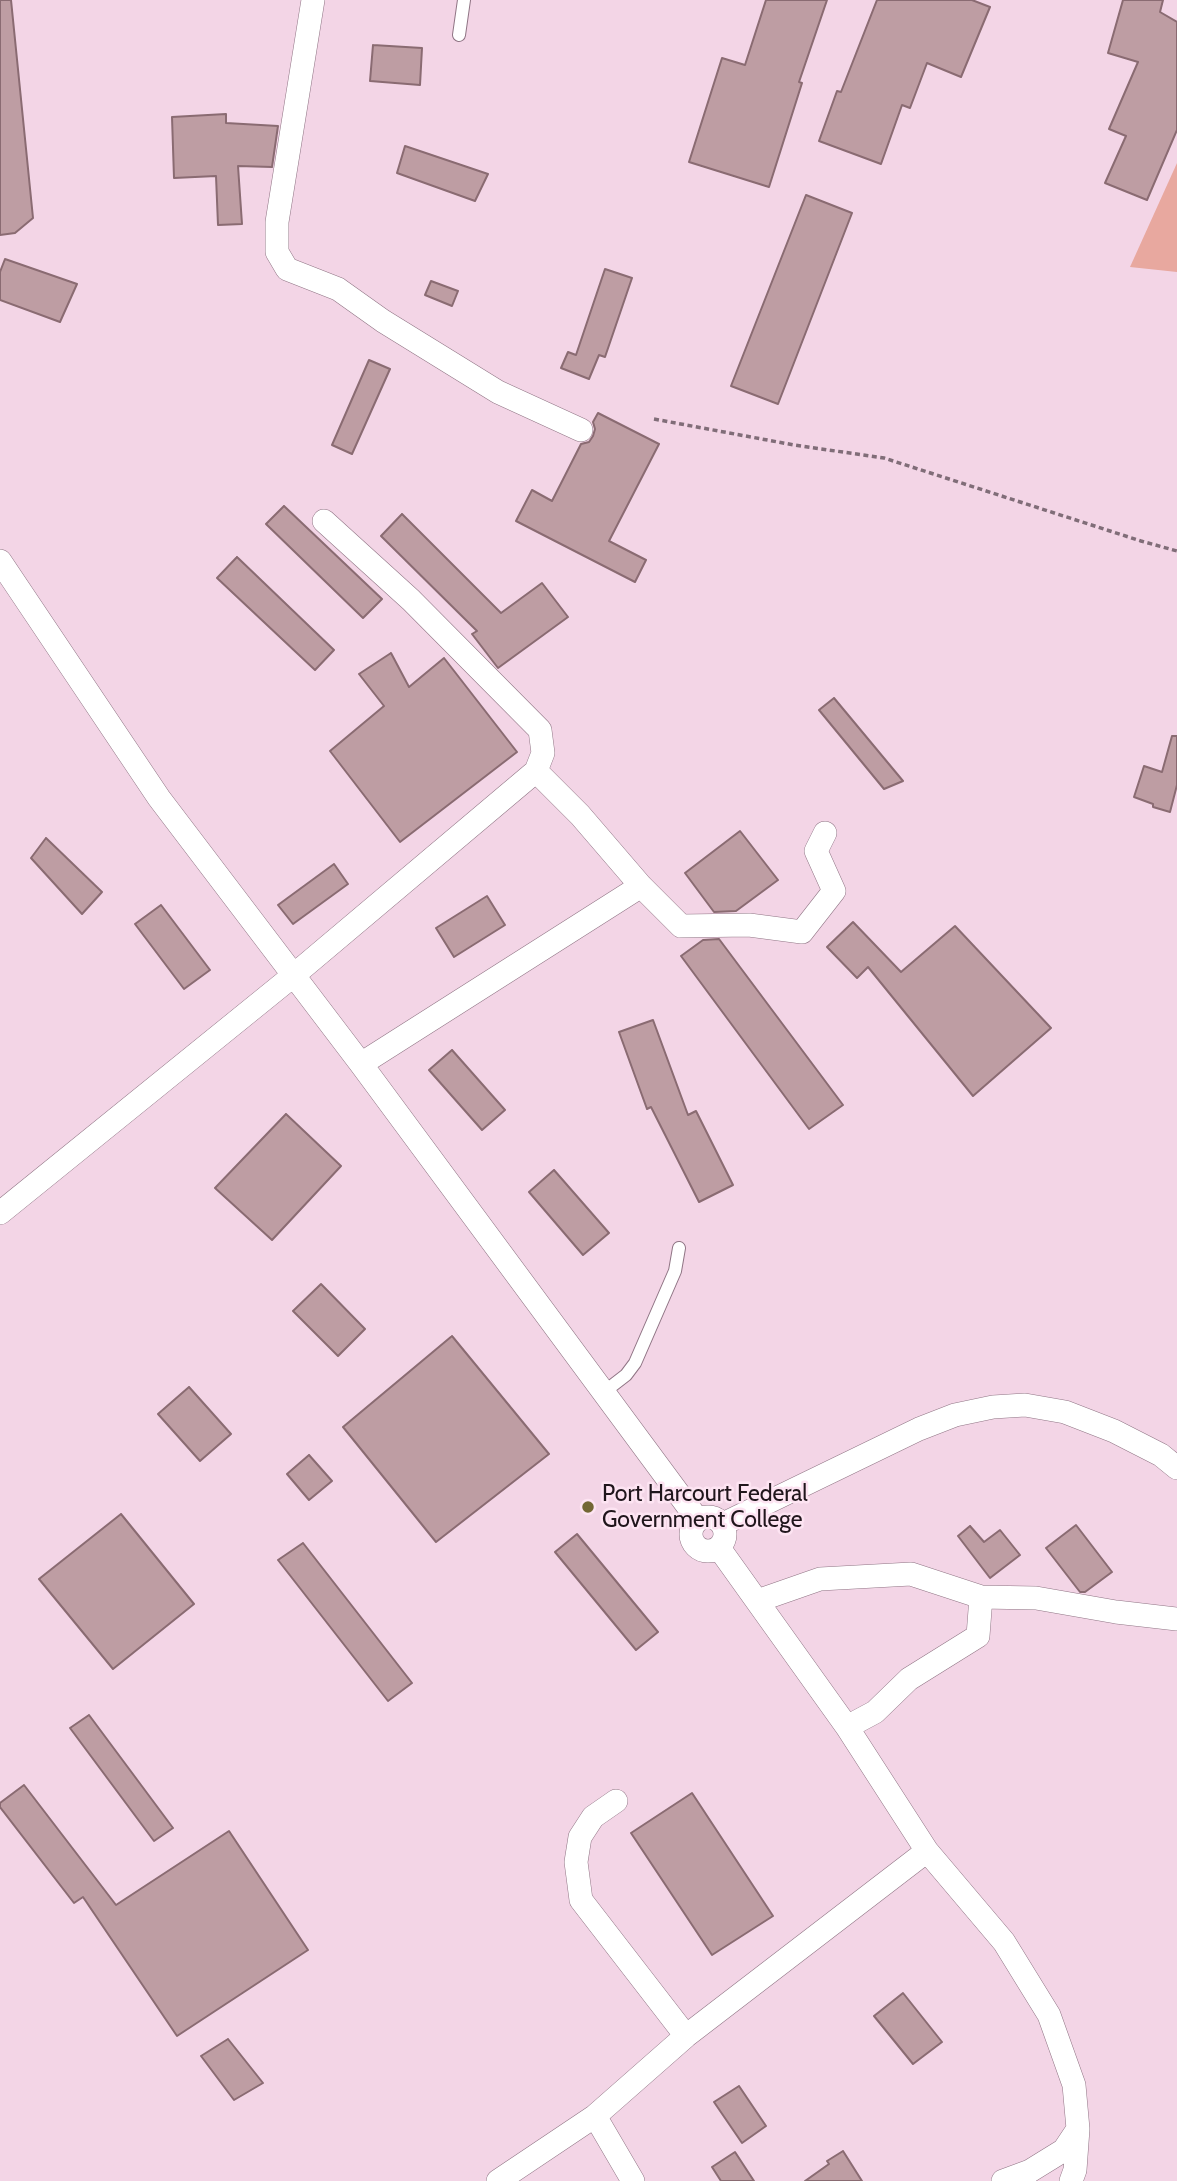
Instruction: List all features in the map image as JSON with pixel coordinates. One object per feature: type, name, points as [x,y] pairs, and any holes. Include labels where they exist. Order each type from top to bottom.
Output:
[{"type":"street","points":[[313,0],[277,222],[277,252],[287,269],[338,289],[383,321],[498,392],[581,430]]},
{"type":"street","points":[[0,1213],[294,975],[536,771],[543,753],[540,730],[411,600],[324,521]]},
{"type":"street","points":[[0,561],[159,798],[362,1064],[698,1520]]},
{"type":"street","points":[[536,771],[681,926],[749,925],[802,932],[834,891],[816,851],[825,833]]},
{"type":"street","points":[[362,1064],[641,886]]},
{"type":"street","points":[[723,1524],[919,1429],[955,1415],[993,1407],[1025,1405],[1065,1412],[1114,1431],[1161,1455],[1177,1468]]},
{"type":"street","points":[[711,1517],[723,1524],[726,1537],[719,1548],[706,1551],[694,1544],[691,1531],[698,1520],[711,1517]]},
{"type":"street","points":[[719,1548],[847,1727],[928,1851],[1004,1942],[1049,2015],[1074,2085],[1078,2129],[1075,2170],[1071,2181]]},
{"type":"street","points":[[757,1601],[820,1579],[911,1574],[981,1597],[1036,1598],[1177,1619]]},
{"type":"street","points":[[847,1727],[875,1712],[909,1679],[978,1636],[981,1597]]},
{"type":"street","points":[[616,1801],[593,1817],[580,1838],[576,1862],[581,1900],[686,2036]]},
{"type":"street","points":[[498,2181],[595,2116],[686,2036],[928,1851]]},
{"type":"street","points":[[595,2116],[633,2181]]},
{"type":"street","points":[[1003,2181],[1030,2171],[1064,2150],[1078,2129]]},
{"type":"lane","points":[[459,35],[464,0]]},
{"type":"lane","points":[[604,1392],[626,1375],[635,1363],[675,1271],[679,1248]]},
{"type":"path","points":[[654,419],[794,446],[884,458],[1177,551]]},
{"type":"shaded area","points":[[1177,163],[1177,272],[1130,267]]},
{"type":"building","points":[[0,0],[11,0],[33,218],[15,233],[0,235]]},
{"type":"building","points":[[766,0],[827,0],[799,82],[802,83],[769,187],[689,162],[722,58],[745,65]]},
{"type":"building","points":[[877,0],[972,0],[990,7],[961,77],[927,63],[910,108],[902,105],[881,164],[819,141],[837,91],[841,92]]},
{"type":"building","points":[[1123,0],[1163,0],[1160,12],[1177,22],[1177,130],[1147,200],[1105,183],[1126,136],[1109,129],[1138,62],[1108,53]]},
{"type":"building","points":[[373,45],[422,48],[420,85],[370,81]]},
{"type":"building","points":[[226,114],[226,123],[278,126],[272,167],[238,166],[242,224],[218,225],[216,176],[174,178],[172,117]]},
{"type":"building","points":[[405,146],[488,174],[475,201],[397,173]]},
{"type":"building","points":[[806,195],[852,213],[778,404],[731,386]]},
{"type":"building","points":[[5,259],[77,284],[60,322],[0,300],[0,272]]},
{"type":"building","points":[[605,269],[632,278],[605,357],[599,355],[589,379],[561,368],[568,352],[576,355]]},
{"type":"building","points":[[431,281],[458,291],[452,306],[425,295]]},
{"type":"building","points":[[369,360],[390,369],[352,454],[332,445]]},
{"type":"building","points":[[598,413],[659,444],[609,541],[646,560],[635,582],[516,521],[532,490],[552,501],[581,444],[589,442],[593,436],[593,422]]},
{"type":"building","points":[[284,506],[382,599],[363,618],[266,524]]},
{"type":"building","points":[[402,514],[501,613],[542,583],[568,617],[498,668],[472,634],[477,631],[381,536]]},
{"type":"building","points":[[237,557],[334,650],[315,670],[217,578]]},
{"type":"building","points":[[391,653],[409,687],[444,658],[517,752],[400,842],[330,751],[384,706],[359,674]]},
{"type":"building","points":[[834,698],[903,781],[884,789],[819,710]]},
{"type":"building","points":[[1172,736],[1177,736],[1177,785],[1170,812],[1134,797],[1144,766],[1162,772]]},
{"type":"building","points":[[740,831],[778,880],[736,911],[714,912],[685,873]]},
{"type":"building","points":[[46,838],[102,892],[82,914],[31,858]]},
{"type":"building","points":[[334,864],[348,884],[293,924],[278,905]]},
{"type":"building","points":[[487,896],[505,925],[454,957],[436,928]]},
{"type":"building","points":[[161,905],[210,970],[184,989],[135,924]]},
{"type":"building","points":[[853,922],[901,972],[955,926],[1051,1028],[973,1096],[868,967],[857,978],[827,947]]},
{"type":"building","points":[[719,939],[843,1105],[809,1129],[681,956],[703,940]]},
{"type":"building","points":[[653,1020],[688,1115],[696,1111],[733,1185],[699,1202],[651,1107],[647,1109],[619,1032]]},
{"type":"building","points":[[452,1050],[505,1110],[482,1130],[429,1070]]},
{"type":"building","points":[[286,1114],[341,1166],[272,1240],[215,1188]]},
{"type":"building","points":[[554,1170],[609,1233],[583,1255],[529,1192]]},
{"type":"building","points":[[321,1284],[365,1329],[338,1356],[293,1311]]},
{"type":"building","points":[[452,1336],[549,1454],[436,1542],[343,1427]]},
{"type":"building","points":[[189,1387],[231,1434],[200,1461],[158,1414]]},
{"type":"building","points":[[309,1455],[332,1481],[309,1500],[287,1474]]},
{"type":"building","points":[[121,1514],[194,1604],[113,1669],[39,1579]]},
{"type":"building","points":[[1076,1525],[1112,1572],[1085,1592],[1080,1592],[1046,1548]]},
{"type":"building","points":[[970,1526],[984,1542],[1000,1530],[1020,1555],[990,1578],[958,1536]]},
{"type":"building","points":[[577,1534],[658,1632],[636,1650],[555,1552]]},
{"type":"building","points":[[303,1543],[412,1683],[388,1701],[278,1560]]},
{"type":"building","points":[[89,1715],[173,1828],[154,1841],[70,1728]]},
{"type":"building","points":[[24,1785],[116,1905],[229,1831],[308,1950],[177,2036],[83,1897],[74,1903],[0,1807],[0,1803]]},
{"type":"building","points":[[692,1793],[773,1916],[712,1955],[631,1833]]},
{"type":"building","points":[[903,1993],[942,2042],[913,2064],[874,2016]]},
{"type":"building","points":[[228,2039],[263,2083],[234,2100],[201,2056]]},
{"type":"building","points":[[739,2086],[766,2126],[742,2143],[714,2102]]},
{"type":"building","points":[[843,2151],[862,2181],[805,2181],[829,2164],[827,2161]]},
{"type":"building","points":[[735,2152],[754,2181],[721,2181],[712,2167]]},
{"type":"place","name":"Port Harcourt Federal Government College","points":[[588,1507]]}]
